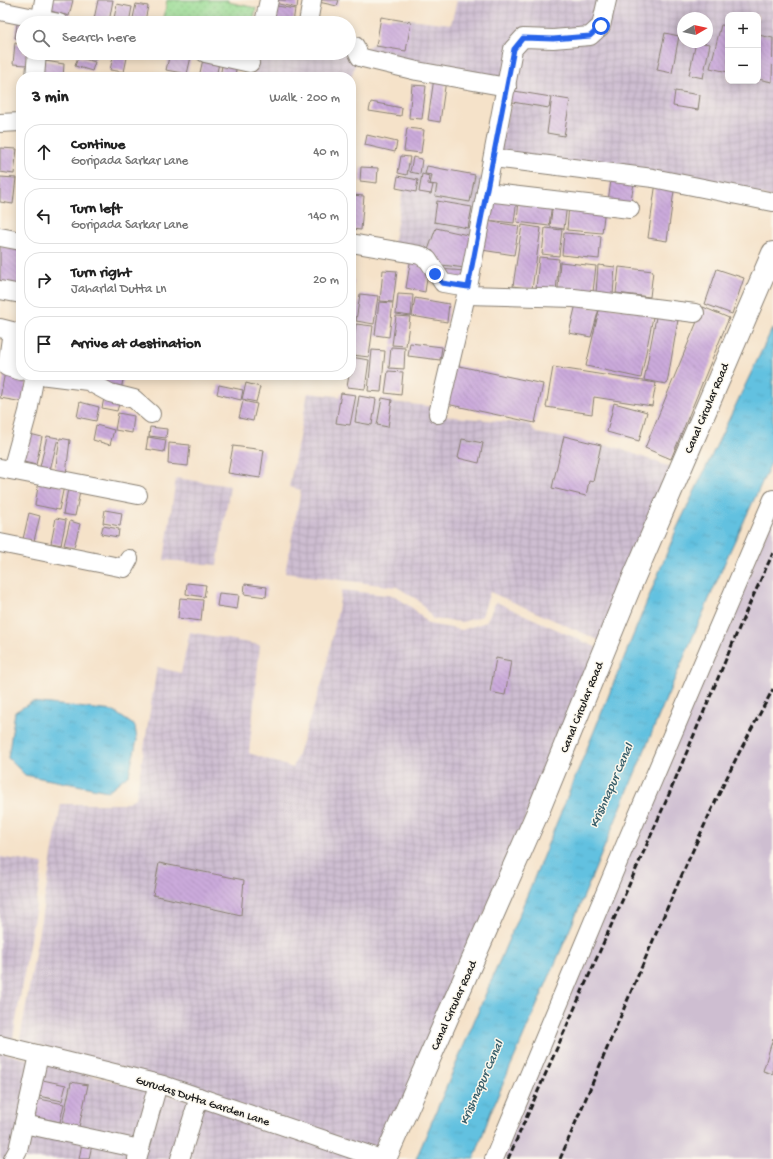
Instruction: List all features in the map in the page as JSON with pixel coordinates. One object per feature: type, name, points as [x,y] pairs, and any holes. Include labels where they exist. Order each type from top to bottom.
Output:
[{"type":"main road","name":"Canal Circular Road","points":[[385,1159],[537,814],[630,584],[773,253]]},
{"type":"street","points":[[41,16],[44,0]]},
{"type":"street","points":[[266,16],[269,0]]},
{"type":"street","points":[[309,16],[312,0]]},
{"type":"street","points":[[438,414],[467,291],[514,49],[523,38],[553,39],[590,36],[601,26],[607,0]]},
{"type":"street","points":[[0,10],[20,16]]},
{"type":"street","points":[[356,48],[360,57],[363,58],[417,71],[507,87]]},
{"type":"street","points":[[35,72],[36,60]]},
{"type":"street","points":[[235,60],[252,64]]},
{"type":"street","points":[[0,124],[16,122]]},
{"type":"street","points":[[493,158],[653,178],[773,202]]},
{"type":"street","points":[[486,192],[630,209]]},
{"type":"street","points":[[0,237],[16,240]]},
{"type":"street","points":[[356,244],[420,255],[428,260],[442,283],[467,291],[574,298],[696,313]]},
{"type":"street","points":[[0,290],[16,293]]},
{"type":"street","points":[[0,328],[12,331],[7,367],[16,370]]},
{"type":"street","points":[[33,380],[28,412],[6,469],[138,495]]},
{"type":"street","points":[[80,380],[88,381],[110,393],[134,399],[151,414]]},
{"type":"street","points":[[494,1159],[626,843],[773,499]]},
{"type":"street","points":[[0,543],[124,568],[129,559]]},
{"type":"street","name":"Gurudas Dutta Garden Lane","points":[[0,1045],[158,1084],[381,1159]]},
{"type":"street","points":[[13,1159],[18,1150],[38,1055]]},
{"type":"street","points":[[24,1124],[138,1154],[158,1084]]},
{"type":"street","points":[[180,1159],[199,1097]]},
{"type":"shaded area","points":[[457,0],[773,0],[773,197],[497,152],[515,89],[368,56],[364,49],[382,39],[391,17],[451,24]]},
{"type":"shaded area","points":[[256,60],[354,60],[356,62],[353,72],[254,72]]},
{"type":"shaded area","points":[[408,162],[485,178],[466,280],[393,245]]},
{"type":"shaded area","points":[[308,393],[437,407],[435,415],[529,424],[536,433],[615,447],[676,469],[603,642],[490,592],[482,616],[462,622],[433,619],[418,600],[397,587],[285,573],[301,490],[289,487]]},
{"type":"shaded area","points":[[176,478],[230,486],[217,565],[164,560]]},
{"type":"shaded area","points":[[773,517],[773,1159],[492,1159]]},
{"type":"shaded area","points":[[342,590],[395,596],[415,610],[428,624],[462,630],[486,622],[496,602],[598,648],[382,1155],[171,1081],[20,1040],[61,804],[123,804],[136,798],[157,667],[181,673],[190,632],[260,645],[249,753],[293,768],[325,674]]},
{"type":"shaded area","points":[[0,857],[43,864],[12,1044],[0,1041]]},
{"type":"shaded area","points":[[0,1052],[207,1105],[363,1159],[0,1159]]},
{"type":"green space","points":[[167,0],[228,0],[228,2],[256,8],[254,16],[164,16]]},
{"type":"water","name":"Krishnapur Canal","points":[[773,327],[773,459],[729,553],[663,706],[576,915],[490,1114],[474,1159],[416,1159],[521,910],[677,528]]},
{"type":"water","points":[[32,702],[113,711],[135,726],[137,740],[129,774],[108,791],[25,775],[8,758],[15,712]]},
{"type":"building","points":[[49,0],[73,0],[69,16],[47,10]]},
{"type":"building","points":[[98,0],[113,0],[110,16],[95,16]]},
{"type":"building","points":[[271,0],[298,0],[297,8],[270,2]]},
{"type":"building","points":[[339,0],[337,6],[314,1]]},
{"type":"building","points":[[117,4],[132,7],[130,16],[114,16]]},
{"type":"building","points":[[136,4],[148,6],[146,16],[133,16]]},
{"type":"building","points":[[271,5],[295,9],[294,16],[269,16]]},
{"type":"building","points":[[381,17],[411,22],[406,51],[376,46]]},
{"type":"building","points":[[721,25],[725,26],[725,71],[710,68]]},
{"type":"building","points":[[665,33],[677,36],[677,47],[672,73],[657,70]]},
{"type":"building","points":[[761,36],[773,38],[772,82],[761,80]]},
{"type":"building","points":[[15,43],[16,60],[27,60],[27,65],[13,64]]},
{"type":"building","points":[[695,48],[709,48],[703,78],[689,75]]},
{"type":"building","points":[[39,60],[64,64],[63,72],[37,72]]},
{"type":"building","points":[[77,60],[88,60],[95,62],[92,71],[75,66]]},
{"type":"building","points":[[112,60],[127,60],[124,72],[110,70]]},
{"type":"building","points":[[168,60],[190,60],[187,72],[166,70]]},
{"type":"building","points":[[203,60],[220,60],[217,72],[200,72]]},
{"type":"building","points":[[223,60],[237,62],[236,72],[221,72]]},
{"type":"building","points":[[434,78],[446,80],[440,122],[428,120]]},
{"type":"building","points":[[412,85],[426,86],[422,119],[409,118]]},
{"type":"building","points":[[508,90],[551,97],[549,108],[506,101]]},
{"type":"building","points":[[675,91],[700,95],[698,110],[673,106]]},
{"type":"building","points":[[552,97],[570,100],[564,136],[547,133]]},
{"type":"building","points":[[371,102],[402,108],[401,116],[369,111]]},
{"type":"building","points":[[407,128],[424,130],[421,153],[404,151]]},
{"type":"building","points":[[367,135],[397,142],[395,152],[365,145]]},
{"type":"building","points":[[0,148],[16,149],[14,174],[0,172]]},
{"type":"building","points":[[401,156],[410,157],[407,175],[398,173]]},
{"type":"building","points":[[413,157],[422,159],[420,174],[410,172]]},
{"type":"building","points":[[427,166],[475,175],[470,202],[435,196],[437,185],[430,184],[432,175],[425,174]]},
{"type":"building","points":[[361,167],[378,168],[377,183],[360,181]]},
{"type":"building","points":[[422,174],[429,176],[428,184],[433,185],[431,194],[419,192]]},
{"type":"building","points":[[612,174],[635,178],[630,205],[608,201]]},
{"type":"building","points":[[398,176],[418,180],[416,192],[396,188]]},
{"type":"building","points":[[0,177],[16,178],[13,204],[0,202]]},
{"type":"building","points":[[656,182],[675,184],[667,241],[648,238]]},
{"type":"building","points":[[490,194],[517,198],[514,223],[487,220]]},
{"type":"building","points":[[356,195],[364,196],[361,230],[356,230]]},
{"type":"building","points":[[519,199],[552,203],[549,226],[517,222]]},
{"type":"building","points":[[437,201],[472,207],[468,228],[434,222]]},
{"type":"building","points":[[553,202],[567,204],[564,229],[550,227]]},
{"type":"building","points":[[569,204],[605,207],[602,233],[567,230]]},
{"type":"building","points":[[486,221],[519,226],[514,255],[482,250]]},
{"type":"building","points":[[522,225],[541,228],[532,289],[513,286]]},
{"type":"building","points":[[436,228],[472,236],[465,268],[442,265],[431,260],[433,251],[428,250]]},
{"type":"building","points":[[545,228],[562,230],[559,256],[542,254]]},
{"type":"building","points":[[564,233],[601,236],[599,259],[562,255]]},
{"type":"building","points":[[0,246],[16,248],[16,288],[0,286]]},
{"type":"building","points":[[411,257],[428,272],[425,292],[406,288]]},
{"type":"building","points":[[539,257],[559,259],[556,291],[536,289]]},
{"type":"building","points":[[560,262],[596,266],[593,292],[558,288]]},
{"type":"building","points":[[598,265],[615,267],[613,295],[596,293]]},
{"type":"building","points":[[619,267],[653,271],[650,297],[616,293]]},
{"type":"building","points":[[439,269],[465,271],[463,283],[443,279]]},
{"type":"building","points":[[717,269],[744,278],[732,314],[705,304]]},
{"type":"building","points":[[383,270],[397,271],[393,302],[380,301]]},
{"type":"building","points":[[360,294],[378,296],[374,324],[356,321]]},
{"type":"building","points":[[398,294],[413,295],[411,316],[396,314]]},
{"type":"building","points":[[415,298],[449,304],[447,322],[412,316]]},
{"type":"building","points":[[379,302],[393,303],[389,337],[375,335]]},
{"type":"building","points":[[576,304],[599,309],[591,337],[569,333]]},
{"type":"building","points":[[600,306],[654,312],[641,378],[586,366]]},
{"type":"building","points":[[703,307],[729,318],[671,459],[645,448]]},
{"type":"building","points":[[657,312],[679,314],[667,384],[644,380]]},
{"type":"building","points":[[396,316],[410,317],[406,346],[392,345]]},
{"type":"building","points":[[356,324],[373,326],[369,357],[356,355]]},
{"type":"building","points":[[410,343],[442,347],[440,360],[408,356]]},
{"type":"building","points":[[391,347],[405,348],[404,369],[389,368]]},
{"type":"building","points":[[372,350],[385,351],[381,392],[368,391]]},
{"type":"building","points":[[356,358],[369,360],[365,389],[347,387],[348,380],[356,380]]},
{"type":"building","points":[[450,364],[543,384],[535,423],[442,403]]},
{"type":"building","points":[[553,367],[656,383],[652,406],[594,397],[592,414],[546,407]]},
{"type":"building","points":[[388,371],[403,372],[401,395],[385,393]]},
{"type":"building","points":[[5,372],[16,374],[16,380],[27,380],[23,402],[0,398]]},
{"type":"building","points":[[104,380],[123,380],[121,390],[103,385]]},
{"type":"building","points":[[246,383],[260,387],[256,402],[242,399]]},
{"type":"building","points":[[219,385],[243,390],[241,400],[217,394]]},
{"type":"building","points":[[105,393],[121,397],[117,411],[102,408]]},
{"type":"building","points":[[341,393],[356,395],[350,425],[336,423]]},
{"type":"building","points":[[359,396],[376,399],[372,425],[355,422]]},
{"type":"building","points":[[382,398],[392,400],[388,427],[377,425]]},
{"type":"building","points":[[243,401],[257,404],[253,421],[239,418]]},
{"type":"building","points":[[80,402],[99,407],[96,421],[77,417]]},
{"type":"building","points":[[614,403],[647,412],[639,441],[607,432]]},
{"type":"building","points":[[118,413],[134,416],[132,433],[115,430]]},
{"type":"building","points":[[96,425],[114,430],[110,445],[93,440]]},
{"type":"building","points":[[150,427],[167,429],[166,438],[149,436]]},
{"type":"building","points":[[26,433],[42,437],[36,465],[20,461]]},
{"type":"building","points":[[47,436],[58,438],[50,470],[40,467]]},
{"type":"building","points":[[564,436],[601,445],[593,482],[589,481],[586,496],[552,488]]},
{"type":"building","points":[[148,437],[166,440],[164,452],[146,449]]},
{"type":"building","points":[[60,438],[70,440],[66,474],[55,472]]},
{"type":"building","points":[[462,439],[483,443],[479,463],[458,458]]},
{"type":"building","points":[[169,443],[190,445],[188,466],[168,464]]},
{"type":"building","points":[[233,446],[264,450],[260,478],[228,473]]},
{"type":"building","points":[[39,481],[64,486],[59,510],[35,505]]},
{"type":"building","points":[[69,484],[81,487],[75,516],[63,514]]},
{"type":"building","points":[[105,510],[122,513],[120,526],[103,523]]},
{"type":"building","points":[[29,513],[40,516],[34,541],[23,539]]},
{"type":"building","points":[[56,518],[66,520],[61,545],[51,543]]},
{"type":"building","points":[[70,521],[80,524],[74,547],[64,545]]},
{"type":"building","points":[[103,526],[119,529],[118,537],[101,534]]},
{"type":"building","points":[[187,583],[206,585],[204,597],[186,594]]},
{"type":"building","points":[[245,584],[267,587],[266,597],[244,594]]},
{"type":"building","points":[[219,593],[239,595],[237,609],[217,606]]},
{"type":"building","points":[[180,598],[203,600],[201,621],[178,618]]},
{"type":"building","points":[[496,658],[511,661],[505,695],[490,692]]},
{"type":"building","points":[[159,863],[244,880],[241,915],[153,895]]},
{"type":"building","points":[[773,1038],[773,1074],[763,1071]]},
{"type":"building","points":[[38,1079],[66,1085],[62,1101],[34,1095]]},
{"type":"building","points":[[71,1082],[88,1085],[79,1127],[62,1124]]},
{"type":"building","points":[[35,1098],[64,1104],[60,1122],[31,1116]]},
{"type":"building","points":[[83,1138],[93,1140],[89,1159],[79,1159]]},
{"type":"railway","points":[[508,1159],[667,799],[745,614],[773,553]]},
{"type":"railway","points":[[560,1159],[643,963],[708,817],[736,759],[773,689]]},
{"type":"route","points":[[435,274],[442,283],[468,287],[514,49],[523,38],[553,39],[590,36],[601,26]]}]
